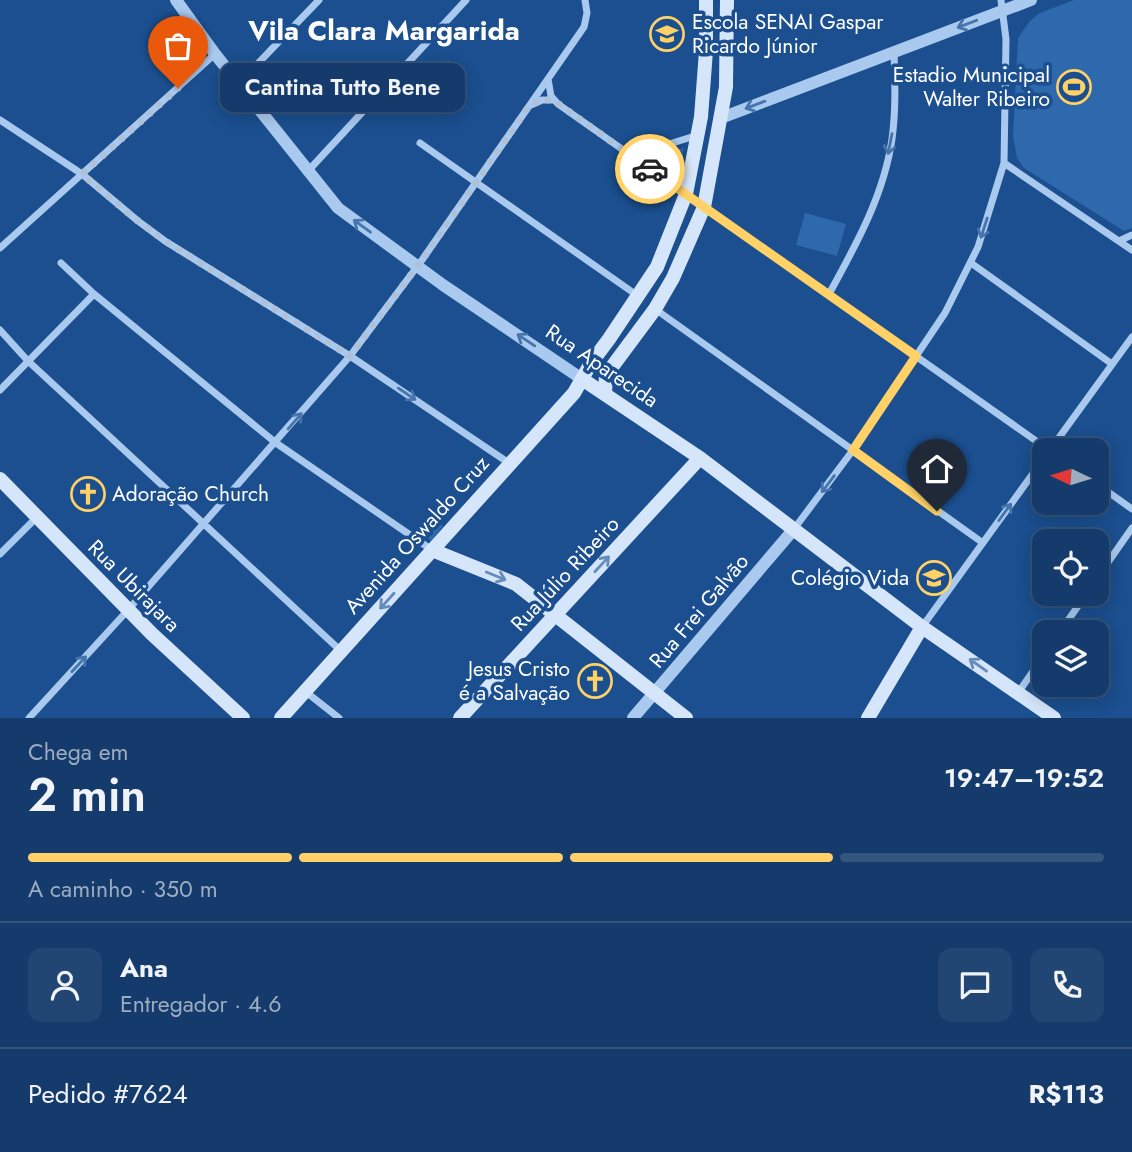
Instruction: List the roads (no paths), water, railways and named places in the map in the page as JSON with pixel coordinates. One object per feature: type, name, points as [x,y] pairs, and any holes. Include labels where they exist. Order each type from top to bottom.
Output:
[{"type":"main road","name":"Avenida Oswaldo Cruz","points":[[281,718],[574,393],[657,267],[686,194],[699,135],[706,51],[706,0]]},
{"type":"main road","points":[[605,393],[606,375],[655,309],[673,278],[704,207],[726,87],[729,0]]},
{"type":"main road","name":"Rua Aparecida","points":[[582,379],[700,458],[922,627],[1047,716]]},
{"type":"main road","name":"Rua Júlio Ribeiro","points":[[460,718],[700,458]]},
{"type":"main road","name":"Rua Ubirajara","points":[[0,479],[128,610],[243,718]]},
{"type":"main road","points":[[432,550],[516,584],[686,718]]},
{"type":"main road","points":[[868,718],[922,627]]},
{"type":"street","name":"Rua Aparecida","points":[[176,0],[215,54],[338,208],[417,267],[582,379]]},
{"type":"street","points":[[239,83],[319,0]]},
{"type":"street","points":[[453,0],[459,7]]},
{"type":"street","points":[[308,171],[466,0]]},
{"type":"street","points":[[33,717],[350,356],[417,267],[584,27],[587,13],[585,0]]},
{"type":"street","points":[[721,118],[894,52],[1002,5],[1031,0]]},
{"type":"street","points":[[794,529],[853,450],[945,313],[971,263],[1004,163],[1006,38],[1002,5]]},
{"type":"street","points":[[829,294],[863,233],[880,189],[892,140],[895,103],[894,52]]},
{"type":"street","points":[[0,248],[215,54]]},
{"type":"street","points":[[548,79],[553,100],[1033,438]]},
{"type":"street","points":[[529,106],[542,100],[553,100]]},
{"type":"street","points":[[0,120],[82,174],[165,241],[350,356],[509,463]]},
{"type":"street","points":[[631,156],[699,135]]},
{"type":"street","points":[[420,143],[639,296]]},
{"type":"street","points":[[1004,163],[1132,250]]},
{"type":"street","points":[[1118,241],[1132,235]]},
{"type":"street","points":[[61,263],[94,294],[276,443],[432,550]]},
{"type":"street","points":[[971,263],[1112,364]]},
{"type":"street","points":[[0,390],[94,294]]},
{"type":"street","points":[[655,309],[983,543]]},
{"type":"street","points":[[0,330],[28,361],[342,651]]},
{"type":"street","points":[[1059,438],[1132,337]]},
{"type":"street","points":[[922,627],[1032,475]]},
{"type":"street","points":[[1110,493],[1132,509]]},
{"type":"street","points":[[0,554],[37,516]]},
{"type":"street","points":[[1109,561],[1132,528]]},
{"type":"street","name":"Rua Frei Galvão","points":[[633,718],[794,529]]},
{"type":"street","points":[[1018,693],[1032,673]]},
{"type":"street","points":[[306,692],[339,718]]},
{"type":"place","name":"Escola SENAI Gaspar Ricardo Júnior","points":[[667,34]]},
{"type":"place","name":"Estadio Municipal Walter Ribeiro","points":[[1074,87]]},
{"type":"place","name":"Cantina Tutto Bene","points":[[178,88]]},
{"type":"place","name":"Adoração Church","points":[[88,494]]},
{"type":"place","name":"Colégio Vida","points":[[934,578]]},
{"type":"place","name":"Jesus Cristo é a Salvação","points":[[595,681]]},
{"type":"district","name":"Vila Clara Margarida","points":[[384,30]]}]
